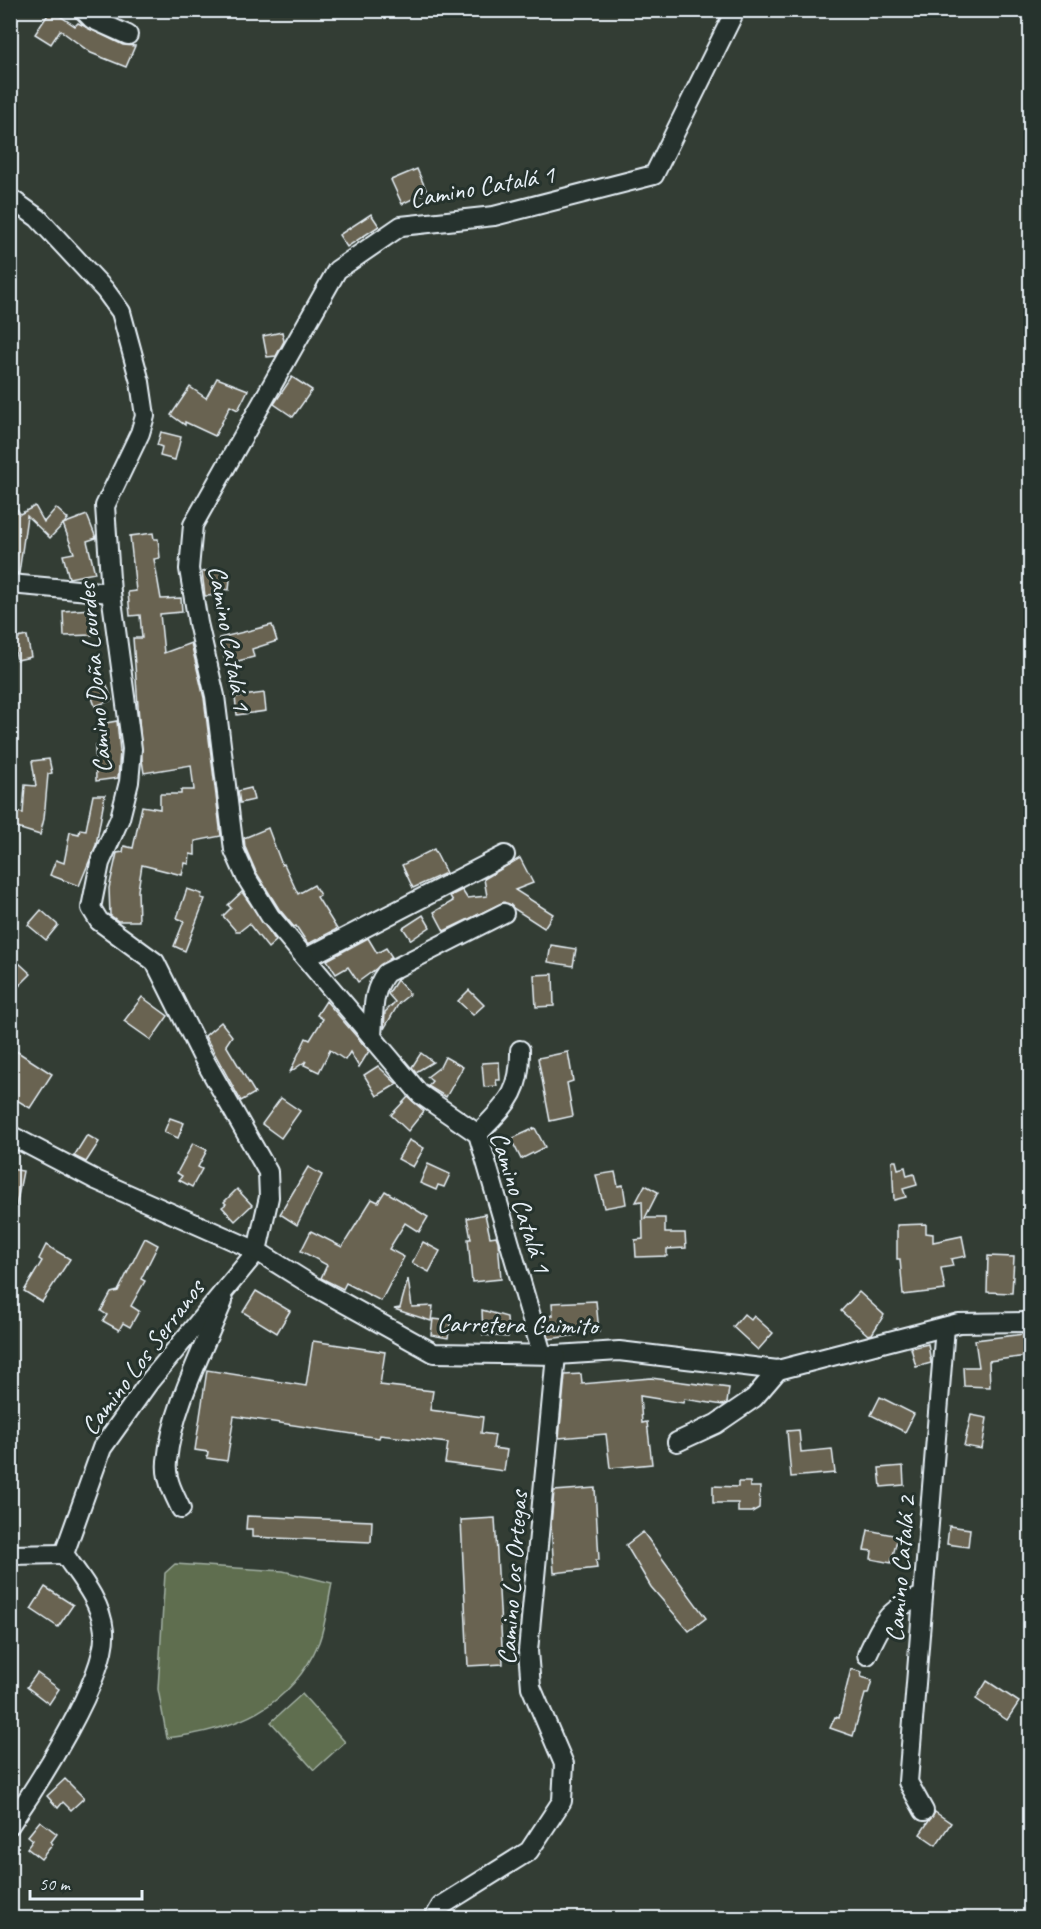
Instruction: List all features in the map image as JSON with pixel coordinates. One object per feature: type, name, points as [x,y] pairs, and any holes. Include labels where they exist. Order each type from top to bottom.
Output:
[{"type":"street","points":[[83,10],[92,19],[128,35]]},
{"type":"street","name":"Camino Catalá 1","points":[[549,1354],[478,1134],[420,1094],[270,916],[246,877],[234,850],[215,696],[198,623],[189,569],[193,525],[337,270],[401,226],[494,216],[654,175],[733,15]]},
{"type":"street","name":"Camino Doña Lourdes","points":[[10,198],[38,218],[121,312],[140,382],[145,416],[140,433],[105,506],[111,593],[132,749],[127,791],[120,818],[100,863],[91,908],[99,921],[155,962],[201,1054],[268,1172],[269,1197],[257,1251]]},
{"type":"street","points":[[10,584],[111,593]]},
{"type":"street","points":[[306,958],[506,855]]},
{"type":"street","points":[[372,1036],[373,1005],[377,985],[386,973],[504,913]]},
{"type":"street","points":[[478,1134],[512,1098],[521,1070],[520,1050]]},
{"type":"street","name":"Carretera Caimito","points":[[10,1135],[96,1180],[257,1251],[313,1286],[434,1353],[549,1354],[619,1351],[778,1370],[959,1323],[1030,1322]]},
{"type":"street","name":"Camino Los Serranos","points":[[64,1554],[102,1448],[149,1382],[257,1251]]},
{"type":"street","points":[[181,1509],[170,1486],[166,1462],[182,1400],[231,1283]]},
{"type":"street","name":"Camino Catalá 2","points":[[924,1811],[908,1782],[945,1327]]},
{"type":"street","name":"Camino Los Ortegas","points":[[434,1918],[441,1906],[529,1851],[562,1800],[564,1764],[531,1687],[528,1651],[549,1354]]},
{"type":"street","points":[[677,1442],[716,1424],[754,1398],[778,1370]]},
{"type":"street","points":[[10,1555],[64,1554],[92,1592],[104,1631],[98,1662],[83,1704],[10,1825]]},
{"type":"street","points":[[867,1655],[885,1617],[905,1603],[923,1596]]},
{"type":"green space","points":[[175,1564],[283,1571],[332,1583],[319,1642],[307,1665],[293,1684],[276,1700],[237,1722],[215,1729],[167,1738],[158,1689],[165,1573]]},
{"type":"green space","points":[[302,1694],[345,1742],[314,1770],[271,1722]]},
{"type":"building","points":[[51,10],[75,26],[78,23],[123,45],[135,46],[126,67],[91,53],[60,30],[51,44],[35,34]]},
{"type":"building","points":[[417,169],[427,192],[402,204],[391,180]]},
{"type":"building","points":[[371,214],[379,226],[347,247],[339,235]]},
{"type":"building","points":[[282,332],[284,341],[276,356],[267,357],[263,336]]},
{"type":"building","points":[[292,377],[312,390],[293,417],[274,404]]},
{"type":"building","points":[[217,378],[248,390],[238,410],[230,406],[215,436],[185,422],[185,425],[171,415],[190,387],[206,398]]},
{"type":"building","points":[[161,432],[181,437],[175,460],[160,456],[162,447],[157,445]]},
{"type":"building","points":[[10,497],[20,514],[35,506],[44,522],[56,508],[68,519],[50,538],[27,516],[19,573],[10,573]]},
{"type":"building","points":[[87,515],[96,538],[87,541],[95,573],[69,578],[63,555],[74,553],[63,524]]},
{"type":"building","points":[[153,533],[154,539],[158,539],[160,558],[154,559],[161,599],[181,598],[182,612],[160,614],[164,653],[191,643],[204,698],[221,836],[195,841],[195,855],[190,854],[189,864],[185,863],[182,875],[142,865],[138,890],[139,921],[118,921],[110,915],[109,888],[117,853],[123,852],[124,846],[133,848],[142,806],[160,809],[160,794],[181,794],[181,790],[194,790],[191,765],[144,773],[133,638],[142,638],[140,615],[130,616],[128,592],[136,591],[130,536]]},
{"type":"building","points":[[218,568],[223,578],[230,579],[229,590],[222,589],[222,595],[205,596],[202,572]]},
{"type":"building","points":[[91,609],[92,635],[64,636],[63,611]]},
{"type":"building","points":[[272,625],[277,641],[252,649],[254,657],[226,664],[219,638]]},
{"type":"building","points":[[27,636],[31,657],[17,660],[13,639]]},
{"type":"building","points":[[106,683],[112,700],[95,706],[89,689]]},
{"type":"building","points":[[264,693],[266,711],[237,715],[235,697]]},
{"type":"building","points":[[117,721],[120,751],[118,778],[96,781],[95,746],[103,745],[100,724]]},
{"type":"building","points":[[49,759],[52,773],[48,774],[44,819],[40,835],[14,827],[18,812],[23,813],[25,785],[36,786],[32,761]]},
{"type":"building","points":[[251,788],[254,800],[240,803],[238,791]]},
{"type":"building","points":[[93,795],[105,795],[96,845],[79,886],[50,875],[56,860],[64,863],[70,832],[79,834],[80,829],[86,830]]},
{"type":"building","points":[[268,828],[282,865],[284,864],[298,894],[314,885],[320,895],[317,897],[337,929],[308,944],[296,926],[294,927],[279,909],[256,872],[245,847],[244,838]]},
{"type":"building","points":[[434,849],[446,873],[413,888],[402,865]]},
{"type":"building","points":[[520,858],[533,883],[515,890],[553,914],[544,928],[504,902],[444,931],[434,912],[453,901],[450,896],[462,890],[467,898],[487,896],[484,879]]},
{"type":"building","points":[[187,889],[202,894],[201,898],[205,899],[185,951],[174,946],[184,921],[177,918]]},
{"type":"building","points":[[242,892],[276,941],[268,948],[249,924],[240,931],[236,931],[223,916],[231,908],[228,905]]},
{"type":"building","points":[[41,910],[58,925],[46,940],[28,925]]},
{"type":"building","points":[[423,915],[430,927],[411,940],[403,928]]},
{"type":"building","points":[[368,938],[377,953],[386,948],[392,957],[358,982],[348,967],[336,974],[327,960]]},
{"type":"building","points":[[551,945],[576,949],[573,966],[548,962]]},
{"type":"building","points":[[19,963],[31,974],[10,995],[10,973]]},
{"type":"building","points":[[553,974],[554,1006],[536,1007],[534,975]]},
{"type":"building","points":[[397,980],[410,994],[399,1003],[384,1029],[385,1012],[395,1002],[388,994]]},
{"type":"building","points":[[469,990],[484,1005],[473,1015],[458,1001]]},
{"type":"building","points":[[142,997],[168,1016],[151,1040],[124,1021]]},
{"type":"building","points":[[326,1001],[369,1051],[359,1067],[350,1052],[345,1060],[330,1050],[319,1072],[304,1065],[306,1061],[290,1072],[306,1038],[310,1040],[323,1019],[317,1015]]},
{"type":"building","points":[[221,1022],[232,1036],[226,1045],[255,1093],[241,1101],[205,1036]]},
{"type":"building","points":[[10,1047],[52,1074],[30,1108],[10,1096]]},
{"type":"building","points":[[568,1052],[573,1081],[567,1083],[573,1116],[550,1121],[538,1058]]},
{"type":"building","points":[[421,1053],[433,1062],[416,1072],[412,1067]]},
{"type":"building","points":[[445,1057],[463,1067],[446,1097],[428,1086],[432,1081],[427,1077],[440,1067]]},
{"type":"building","points":[[499,1062],[500,1080],[496,1080],[497,1086],[484,1087],[482,1063]]},
{"type":"building","points":[[378,1066],[397,1084],[377,1096],[364,1075]]},
{"type":"building","points":[[408,1097],[424,1111],[408,1131],[391,1115]]},
{"type":"building","points":[[281,1098],[300,1111],[281,1138],[262,1124]]},
{"type":"building","points":[[170,1118],[184,1123],[178,1138],[164,1132]]},
{"type":"building","points":[[535,1128],[545,1147],[521,1159],[511,1139]]},
{"type":"building","points":[[87,1135],[99,1142],[86,1162],[74,1156]]},
{"type":"building","points":[[409,1140],[424,1148],[413,1167],[398,1159]]},
{"type":"building","points":[[193,1143],[207,1150],[198,1167],[202,1169],[192,1187],[179,1180],[182,1176],[177,1173]]},
{"type":"building","points":[[892,1161],[896,1161],[898,1169],[905,1167],[907,1176],[914,1174],[917,1185],[903,1189],[906,1197],[894,1200]]},
{"type":"building","points":[[428,1164],[450,1174],[444,1187],[438,1185],[436,1190],[420,1183]]},
{"type":"building","points":[[308,1167],[322,1175],[297,1225],[280,1214]]},
{"type":"building","points":[[10,1169],[23,1171],[16,1207],[10,1206]]},
{"type":"building","points":[[615,1172],[618,1186],[623,1185],[626,1204],[604,1208],[596,1175]]},
{"type":"building","points":[[645,1185],[658,1192],[645,1218],[665,1218],[665,1233],[685,1233],[686,1248],[667,1249],[667,1256],[636,1257],[635,1240],[643,1239],[642,1201],[636,1202]]},
{"type":"building","points":[[237,1189],[252,1205],[235,1221],[222,1207]]},
{"type":"building","points":[[385,1191],[428,1217],[419,1232],[405,1223],[389,1249],[404,1257],[381,1301],[346,1283],[343,1289],[321,1278],[327,1265],[301,1251],[311,1231],[342,1247],[372,1199],[378,1202]]},
{"type":"building","points":[[485,1214],[490,1237],[496,1236],[498,1241],[501,1279],[472,1282],[468,1239],[471,1239],[467,1218]]},
{"type":"building","points":[[926,1224],[926,1233],[933,1234],[933,1242],[962,1236],[966,1256],[951,1259],[953,1266],[941,1268],[945,1290],[903,1295],[900,1259],[897,1259],[897,1225]]},
{"type":"building","points":[[145,1238],[158,1245],[141,1279],[145,1281],[131,1306],[139,1311],[130,1327],[123,1323],[119,1330],[103,1321],[107,1315],[101,1311],[111,1293],[118,1291]]},
{"type":"building","points":[[423,1242],[440,1251],[429,1272],[412,1263]]},
{"type":"building","points":[[46,1245],[70,1259],[42,1302],[24,1291],[42,1261],[39,1259]]},
{"type":"building","points":[[988,1256],[1014,1257],[1012,1293],[987,1292]]},
{"type":"building","points":[[408,1279],[412,1307],[433,1306],[431,1321],[394,1309],[400,1308]]},
{"type":"building","points":[[256,1291],[290,1311],[277,1333],[243,1312]]},
{"type":"building","points":[[859,1292],[884,1315],[872,1334],[868,1335],[841,1311]]},
{"type":"building","points":[[596,1301],[599,1332],[549,1339],[543,1316],[553,1316],[552,1303]]},
{"type":"building","points":[[482,1310],[507,1317],[508,1337],[483,1335]]},
{"type":"building","points":[[744,1314],[751,1320],[754,1316],[773,1333],[758,1350],[733,1327]]},
{"type":"building","points":[[433,1319],[451,1321],[448,1338],[431,1335]]},
{"type":"building","points":[[1024,1334],[1027,1356],[989,1361],[990,1387],[964,1386],[963,1367],[979,1367],[975,1340]]},
{"type":"building","points":[[313,1341],[385,1352],[380,1385],[433,1391],[430,1410],[483,1417],[481,1433],[495,1435],[493,1448],[507,1450],[504,1471],[445,1463],[448,1443],[380,1435],[379,1438],[234,1416],[227,1461],[207,1458],[208,1452],[195,1450],[207,1370],[306,1386]]},
{"type":"building","points":[[928,1344],[931,1363],[916,1367],[911,1348]]},
{"type":"building","points":[[581,1374],[582,1384],[651,1378],[729,1388],[727,1403],[723,1405],[684,1399],[683,1403],[640,1396],[642,1423],[647,1422],[652,1464],[610,1468],[606,1434],[559,1438],[565,1375]]},
{"type":"building","points":[[880,1397],[914,1414],[905,1432],[871,1415]]},
{"type":"building","points":[[971,1415],[987,1418],[982,1449],[964,1446]]},
{"type":"building","points":[[799,1430],[801,1452],[832,1449],[835,1473],[791,1477],[787,1431]]},
{"type":"building","points":[[903,1466],[904,1485],[881,1487],[879,1468]]},
{"type":"building","points":[[738,1482],[750,1482],[750,1487],[760,1487],[759,1508],[752,1512],[738,1512],[738,1503],[713,1503],[713,1486],[738,1487]]},
{"type":"building","points":[[595,1488],[599,1560],[596,1560],[597,1568],[554,1573],[551,1524],[554,1491]]},
{"type":"building","points":[[247,1516],[372,1521],[371,1542],[252,1537],[252,1529],[246,1529]]},
{"type":"building","points":[[495,1518],[503,1664],[468,1666],[461,1520]]},
{"type":"building","points":[[949,1526],[970,1529],[968,1547],[947,1544]]},
{"type":"building","points":[[868,1530],[898,1536],[891,1563],[871,1559],[872,1551],[864,1550]]},
{"type":"building","points":[[643,1532],[706,1618],[689,1631],[651,1587],[626,1545]]},
{"type":"building","points":[[45,1587],[73,1605],[58,1627],[31,1609]]},
{"type":"building","points":[[851,1669],[862,1672],[861,1677],[872,1680],[868,1694],[865,1694],[853,1736],[830,1728],[835,1717],[839,1718]]},
{"type":"building","points":[[37,1673],[59,1689],[49,1704],[27,1687]]},
{"type":"building","points":[[987,1681],[1019,1702],[1007,1720],[976,1699]]},
{"type":"building","points":[[65,1779],[84,1798],[71,1810],[63,1802],[58,1808],[47,1796]]},
{"type":"building","points":[[935,1812],[951,1823],[936,1845],[920,1834]]},
{"type":"building","points":[[40,1821],[57,1834],[51,1842],[53,1844],[41,1859],[27,1848],[33,1840],[28,1836]]}]
